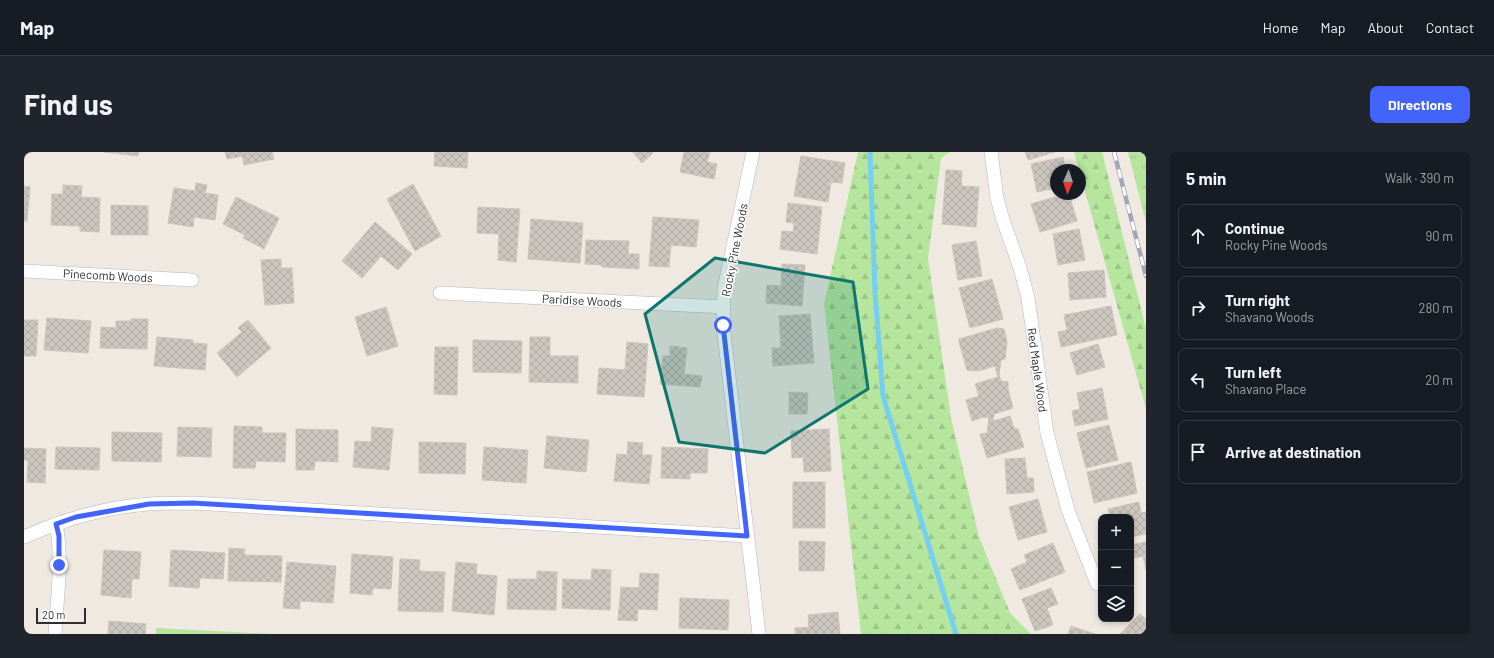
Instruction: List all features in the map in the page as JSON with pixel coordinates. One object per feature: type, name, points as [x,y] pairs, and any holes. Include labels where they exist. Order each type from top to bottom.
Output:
[{"type":"street","name":"Rocky Pine Woods","points":[[753,152],[724,289],[723,325],[759,634]]},
{"type":"street","name":"Red Maple Wood","points":[[991,152],[997,198],[1020,268],[1028,298],[1047,433],[1068,510],[1097,584]]},
{"type":"street","name":"Pinecomb Woods","points":[[24,271],[192,280]]},
{"type":"street","name":"Paridise Woods","points":[[440,292],[724,307]]},
{"type":"street","points":[[24,537],[76,517],[149,504],[193,503],[747,536]]},
{"type":"street","points":[[55,634],[59,565],[59,536],[56,524]]},
{"type":"highlighted area","points":[[715,258],[853,282],[868,389],[765,453],[679,442],[645,314]]},
{"type":"green space","points":[[858,152],[950,152],[941,158],[928,258],[951,418],[979,537],[1010,613],[1031,634],[861,634],[824,304]]},
{"type":"green space","points":[[1074,152],[1102,152],[1146,329],[1146,409],[1086,195],[1086,164],[1077,164]]},
{"type":"green space","points":[[1128,152],[1146,152],[1146,222]]},
{"type":"green space","points":[[156,628],[271,634],[156,634]]},
{"type":"building","points":[[104,152],[139,152],[138,156]]},
{"type":"building","points":[[225,152],[272,152],[274,159],[244,165],[242,156],[227,159]]},
{"type":"building","points":[[435,152],[468,152],[467,168],[434,166]]},
{"type":"building","points":[[633,152],[652,152],[653,153],[642,163]]},
{"type":"building","points":[[684,152],[710,152],[707,162],[717,164],[714,179],[680,172]]},
{"type":"building","points":[[1025,152],[1055,152],[1028,160]]},
{"type":"building","points":[[801,156],[845,163],[842,183],[831,182],[828,202],[794,196]]},
{"type":"building","points":[[1063,157],[1064,164],[1050,164],[1050,189],[1037,192],[1031,164]]},
{"type":"building","points":[[946,170],[962,171],[961,186],[979,187],[976,227],[942,224]]},
{"type":"building","points":[[196,183],[207,185],[205,193],[218,195],[215,220],[194,217],[193,227],[168,223],[174,188],[195,191]]},
{"type":"building","points":[[413,184],[441,236],[415,251],[387,199]]},
{"type":"building","points":[[63,185],[82,186],[81,197],[100,198],[99,232],[80,231],[80,226],[51,225],[52,194],[63,194]]},
{"type":"building","points":[[24,186],[30,187],[27,221],[24,221]]},
{"type":"building","points":[[236,197],[279,218],[264,249],[243,238],[245,235],[223,224]]},
{"type":"building","points":[[1050,198],[1050,200],[1071,200],[1077,221],[1040,232],[1031,204]]},
{"type":"building","points":[[788,203],[822,207],[817,254],[780,249],[782,231],[793,232],[794,223],[786,222]]},
{"type":"building","points":[[111,205],[148,206],[148,235],[111,235]]},
{"type":"building","points":[[478,207],[520,209],[516,262],[498,260],[499,234],[477,233]]},
{"type":"building","points":[[653,217],[699,220],[696,247],[671,245],[669,267],[649,266]]},
{"type":"building","points":[[531,219],[583,223],[580,263],[528,259]]},
{"type":"building","points":[[375,222],[412,254],[398,270],[381,256],[362,278],[342,261]]},
{"type":"building","points":[[1079,229],[1085,260],[1058,265],[1053,234]]},
{"type":"building","points":[[586,240],[629,241],[628,254],[639,254],[639,269],[602,267],[602,265],[585,264]]},
{"type":"building","points":[[976,241],[982,276],[958,280],[952,245]]},
{"type":"building","points":[[281,259],[281,268],[292,268],[294,303],[265,305],[261,260]]},
{"type":"building","points":[[782,264],[805,265],[802,306],[766,303],[767,285],[781,286]]},
{"type":"building","points":[[1104,270],[1106,297],[1070,300],[1068,273]]},
{"type":"building","points":[[992,279],[1003,319],[970,328],[959,288]]},
{"type":"building","points":[[1111,306],[1117,335],[1061,347],[1058,332],[1067,330],[1064,315]]},
{"type":"building","points":[[386,307],[398,346],[367,356],[355,317]]},
{"type":"building","points":[[810,314],[814,363],[773,366],[772,348],[781,348],[779,316]]},
{"type":"building","points":[[47,318],[91,321],[88,353],[44,350]]},
{"type":"building","points":[[131,319],[148,319],[147,349],[100,348],[101,327],[116,328],[116,321],[131,321]]},
{"type":"building","points":[[24,320],[38,320],[36,356],[24,356]]},
{"type":"building","points":[[248,320],[271,348],[237,377],[217,353],[242,332],[238,328]]},
{"type":"building","points":[[997,328],[1004,329],[1007,342],[1005,359],[1001,360],[999,375],[1001,381],[1008,382],[1008,389],[1013,408],[994,414],[993,421],[1010,416],[1014,428],[1018,429],[1024,447],[987,458],[980,434],[987,433],[989,418],[984,417],[972,421],[966,400],[979,396],[975,384],[998,377],[995,366],[978,371],[967,370],[959,339]]},
{"type":"building","points":[[157,337],[193,340],[193,343],[207,344],[205,370],[154,366]]},
{"type":"building","points":[[530,337],[550,337],[550,356],[578,356],[578,383],[529,382]]},
{"type":"building","points":[[473,340],[522,341],[521,373],[473,372]]},
{"type":"building","points":[[627,342],[648,344],[644,397],[597,394],[599,368],[625,370]]},
{"type":"building","points":[[1098,344],[1105,367],[1077,375],[1070,353]]},
{"type":"building","points":[[670,346],[687,348],[684,374],[702,376],[700,387],[660,384],[663,356],[670,356]]},
{"type":"building","points":[[435,347],[458,347],[457,395],[434,394]]},
{"type":"building","points":[[1102,388],[1108,419],[1075,426],[1072,411],[1080,409],[1077,393]]},
{"type":"building","points":[[789,392],[808,393],[807,414],[789,414]]},
{"type":"building","points":[[1109,425],[1118,460],[1086,468],[1077,433]]},
{"type":"building","points":[[234,426],[262,427],[262,433],[286,433],[285,462],[256,461],[255,468],[233,468]]},
{"type":"building","points":[[178,427],[212,428],[211,457],[177,456]]},
{"type":"building","points":[[372,427],[393,429],[389,470],[353,467],[355,441],[371,442]]},
{"type":"building","points":[[296,429],[338,430],[338,462],[315,461],[314,470],[296,470]]},
{"type":"building","points":[[829,429],[831,471],[804,472],[803,457],[792,458],[791,431]]},
{"type":"building","points":[[112,432],[162,433],[161,462],[112,461]]},
{"type":"building","points":[[547,436],[589,440],[586,472],[544,468]]},
{"type":"building","points":[[419,442],[466,443],[465,474],[419,473]]},
{"type":"building","points":[[628,442],[643,443],[642,455],[652,455],[649,484],[614,481],[617,454],[627,455]]},
{"type":"building","points":[[56,447],[100,448],[99,470],[55,469]]},
{"type":"building","points":[[484,447],[528,450],[526,483],[482,480]]},
{"type":"building","points":[[662,447],[708,449],[707,473],[690,473],[690,479],[661,478]]},
{"type":"building","points":[[24,448],[46,449],[45,483],[27,482],[28,460],[24,460]]},
{"type":"building","points":[[1025,458],[1027,478],[1033,478],[1034,492],[1007,494],[1005,459]]},
{"type":"building","points":[[1131,462],[1137,493],[1094,503],[1087,472]]},
{"type":"building","points":[[793,482],[825,482],[825,528],[793,528]]},
{"type":"building","points":[[1038,499],[1047,532],[1018,540],[1009,507]]},
{"type":"building","points":[[1139,502],[1141,513],[1146,512],[1146,534],[1134,536],[1134,514],[1109,514],[1108,509]]},
{"type":"building","points":[[799,541],[825,542],[824,571],[799,571]]},
{"type":"building","points":[[1146,542],[1146,570],[1143,556],[1134,558],[1134,544]]},
{"type":"building","points":[[1053,543],[1065,572],[1020,590],[1011,569],[1027,562],[1024,555]]},
{"type":"building","points":[[229,548],[245,549],[244,555],[282,556],[281,582],[228,581]]},
{"type":"building","points":[[104,550],[141,552],[139,579],[132,579],[131,598],[101,595]]},
{"type":"building","points":[[171,550],[225,553],[223,579],[200,578],[199,588],[169,586]]},
{"type":"building","points":[[352,554],[393,557],[391,589],[373,588],[372,595],[350,593]]},
{"type":"building","points":[[400,559],[420,560],[419,571],[445,572],[443,612],[398,611]]},
{"type":"building","points":[[287,562],[336,566],[333,603],[300,601],[300,609],[283,608]]},
{"type":"building","points":[[456,562],[477,564],[476,574],[497,576],[494,615],[452,611]]},
{"type":"building","points":[[592,569],[611,570],[610,610],[562,608],[563,579],[591,580]]},
{"type":"building","points":[[537,571],[557,572],[556,610],[507,609],[508,579],[537,579]]},
{"type":"building","points":[[640,573],[659,574],[657,610],[638,609],[637,621],[618,620],[621,587],[639,588]]},
{"type":"building","points":[[1051,588],[1058,604],[1047,608],[1053,625],[1035,631],[1022,599]]},
{"type":"building","points":[[680,598],[729,600],[728,630],[679,628]]},
{"type":"building","points":[[838,612],[840,634],[795,634],[795,628],[809,627],[808,615]]},
{"type":"building","points":[[1140,614],[1146,619],[1146,634],[1120,634],[1132,622],[1134,622]]},
{"type":"building","points":[[109,621],[146,624],[145,634],[108,634]]},
{"type":"building","points":[[1071,626],[1095,634],[1068,634]]},
{"type":"waterway","points":[[870,152],[875,292],[883,396],[956,634]]},
{"type":"railway","points":[[1114,152],[1146,276]]},
{"type":"route","points":[[59,565],[59,536],[56,524],[76,517],[149,504],[193,503],[747,536],[723,325]]}]
